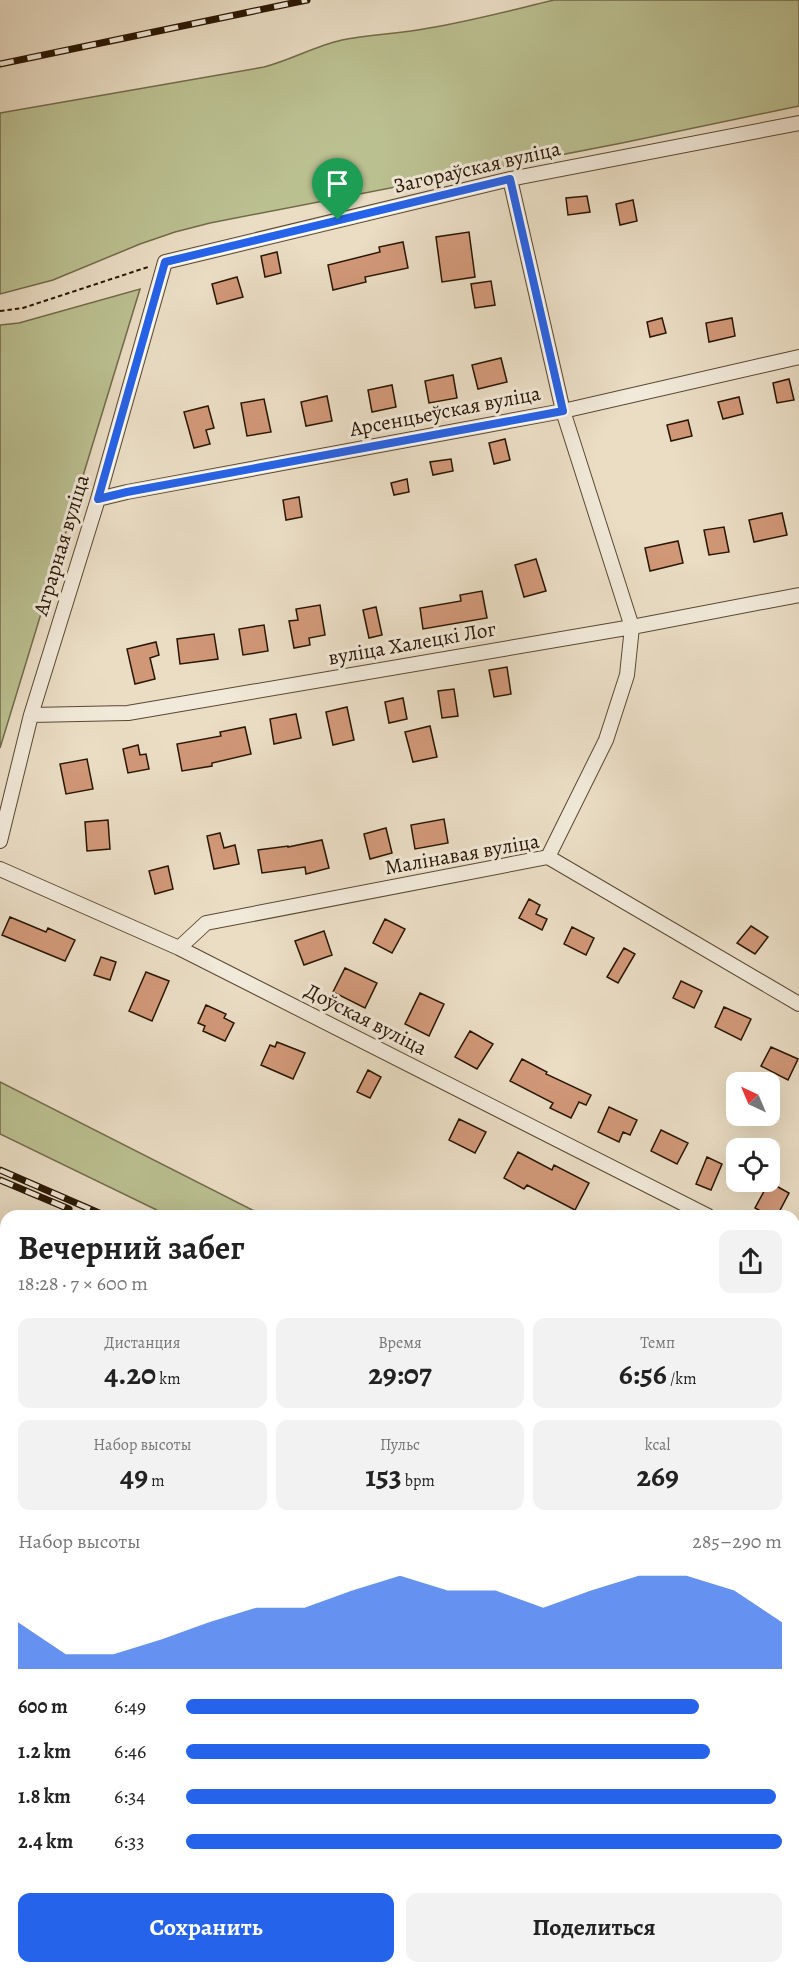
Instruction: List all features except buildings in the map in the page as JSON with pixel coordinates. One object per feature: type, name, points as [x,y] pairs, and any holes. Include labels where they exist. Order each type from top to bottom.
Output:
[{"type":"street","name":"Загораўская вуліца","points":[[165,262],[510,179],[799,123]]},
{"type":"street","points":[[510,179],[563,411],[632,627],[627,675],[606,740],[548,857]]},
{"type":"street","name":"Аграрная вуліца","points":[[0,841],[31,715],[98,499],[165,262]]},
{"type":"street","name":"Арсенцьеўская вуліца","points":[[98,499],[563,411],[799,357]]},
{"type":"street","name":"вуліца Халецкі Лог","points":[[31,715],[128,713],[632,627],[799,595]]},
{"type":"street","name":"Малінавая вуліца","points":[[179,948],[206,923],[548,857],[799,1004]]},
{"type":"street","name":"Доўская вуліца","points":[[0,869],[179,948],[696,1210]]},
{"type":"path","points":[[0,311],[23,308],[165,262]]},
{"type":"green space","points":[[554,0],[799,0],[799,106],[622,143],[210,223],[140,244],[53,280],[0,294],[0,113],[264,67],[342,40],[445,25]]},
{"type":"green space","points":[[140,289],[0,748],[0,325],[19,323]]},
{"type":"green space","points":[[0,1082],[252,1210],[157,1210],[0,1134]]},
{"type":"railway","points":[[0,64],[307,0]]},
{"type":"railway","points":[[0,1170],[92,1210]]},
{"type":"railway","points":[[0,1180],[69,1209]]},
{"type":"route","points":[[510,179],[563,411],[98,499],[165,262],[338,220],[510,179]]}]
